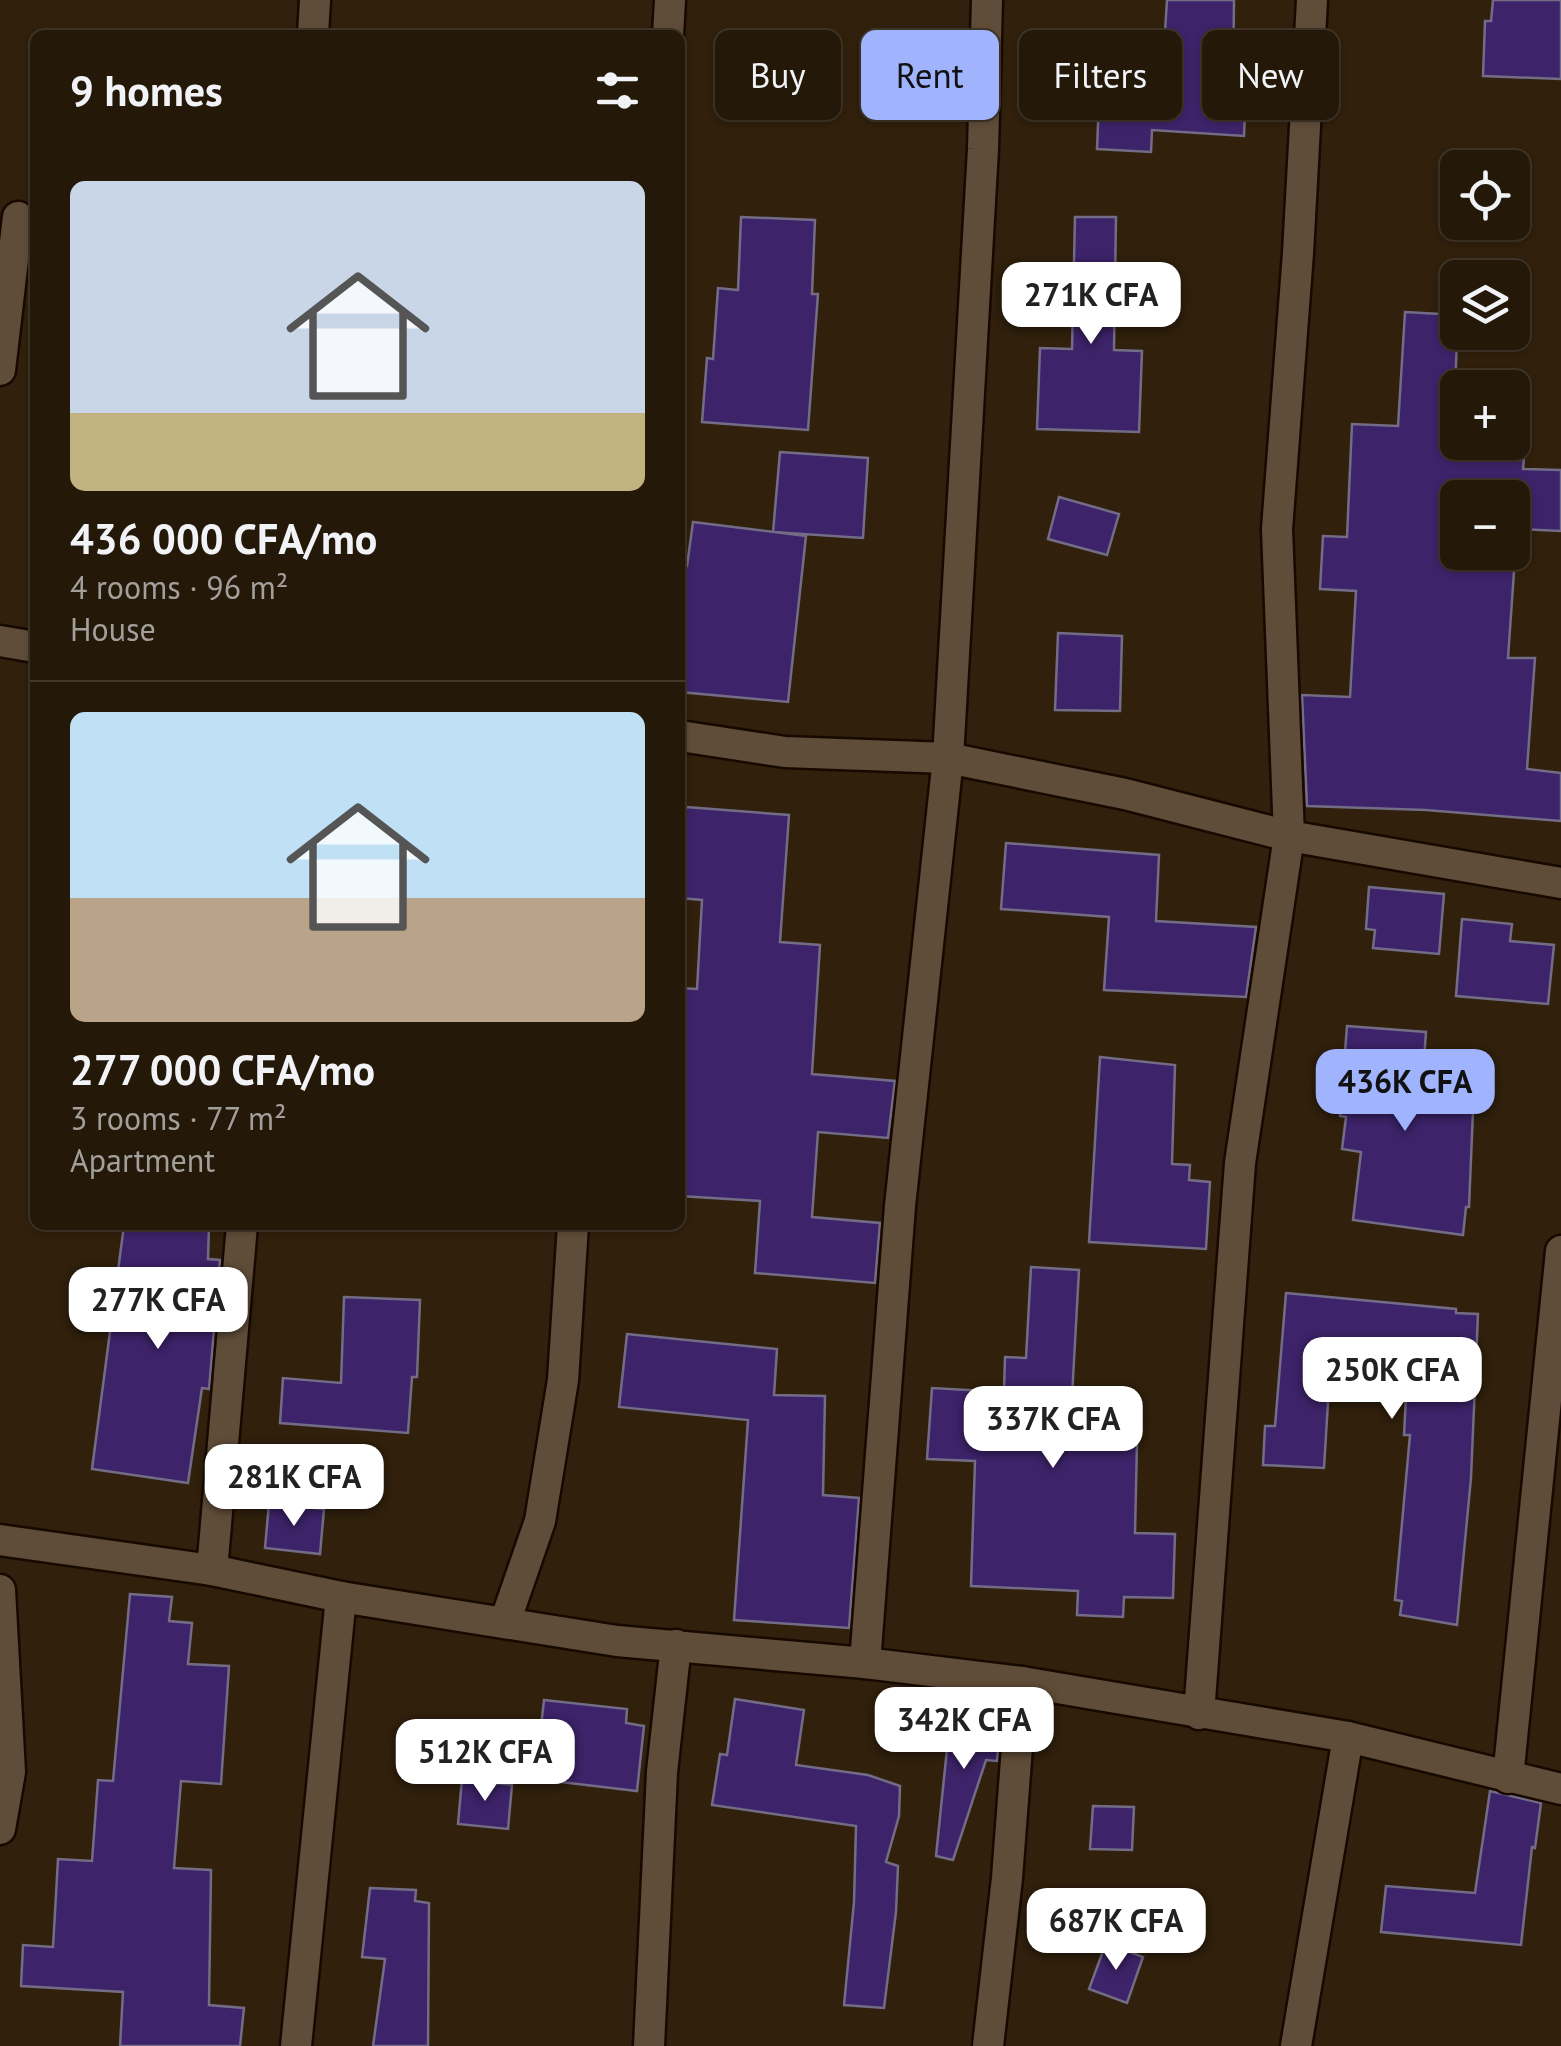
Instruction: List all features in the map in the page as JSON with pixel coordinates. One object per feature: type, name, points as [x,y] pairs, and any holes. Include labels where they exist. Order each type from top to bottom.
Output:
[{"type":"street","points":[[313,30],[315,0]]},
{"type":"street","points":[[668,30],[670,0]]},
{"type":"street","points":[[865,1663],[900,1206],[948,758],[983,149],[987,0]]},
{"type":"street","points":[[1199,1714],[1240,1163],[1289,836],[1277,529],[1312,0]]},
{"type":"street","points":[[0,370],[18,217]]},
{"type":"street","points":[[0,641],[30,645]]},
{"type":"street","points":[[685,737],[785,752],[948,758],[1124,794],[1289,836],[1561,883]]},
{"type":"street","points":[[212,1570],[242,1230]]},
{"type":"street","points":[[505,1622],[543,1504],[563,1380],[573,1230]]},
{"type":"street","points":[[1508,1778],[1561,1251]]},
{"type":"street","points":[[0,1540],[212,1570],[341,1597],[617,1642],[676,1644],[1022,1682],[1348,1738],[1561,1789]]},
{"type":"street","points":[[0,1590],[10,1772],[0,1829]]},
{"type":"street","points":[[296,2046],[341,1597]]},
{"type":"street","points":[[649,2046],[662,1772],[676,1644]]},
{"type":"street","points":[[988,2046],[1007,1878],[1022,1682]]},
{"type":"street","points":[[1296,2046],[1348,1738]]},
{"type":"building","points":[[1167,0],[1234,0],[1234,30],[1202,30],[1202,120],[1245,120],[1244,136],[1152,130],[1151,152],[1097,149],[1098,120],[1182,120],[1182,30],[1165,30]]},
{"type":"building","points":[[1493,0],[1561,0],[1561,79],[1483,76],[1485,21],[1491,21]]},
{"type":"building","points":[[741,217],[815,220],[812,294],[818,294],[808,430],[702,422],[707,358],[713,359],[718,288],[738,290]]},
{"type":"building","points":[[1075,217],[1116,217],[1114,350],[1142,351],[1139,432],[1037,429],[1040,348],[1072,349]]},
{"type":"building","points":[[1405,312],[1440,314],[1440,350],[1457,350],[1456,370],[1440,370],[1440,460],[1524,460],[1523,469],[1561,470],[1561,531],[1530,530],[1530,480],[1440,480],[1440,570],[1514,570],[1508,658],[1535,658],[1527,769],[1561,773],[1561,821],[1426,810],[1307,806],[1302,695],[1350,697],[1356,591],[1320,589],[1323,536],[1347,537],[1352,424],[1398,426]]},
{"type":"building","points":[[780,452],[868,458],[863,538],[773,532]]},
{"type":"building","points":[[1059,497],[1119,514],[1107,555],[1048,539]]},
{"type":"building","points":[[693,522],[806,536],[788,702],[685,692],[687,566]]},
{"type":"building","points":[[1058,633],[1122,636],[1120,711],[1055,710]]},
{"type":"building","points":[[686,807],[789,815],[780,942],[820,945],[812,1074],[895,1081],[888,1138],[818,1132],[812,1217],[880,1223],[875,1283],[755,1273],[760,1201],[685,1196],[685,988],[697,989],[702,900],[685,898]]},
{"type":"building","points":[[1006,843],[1159,855],[1156,921],[1256,927],[1246,997],[1104,990],[1109,917],[1001,909]]},
{"type":"building","points":[[1369,887],[1444,894],[1439,954],[1373,948],[1375,930],[1366,929]]},
{"type":"building","points":[[1462,919],[1512,924],[1510,941],[1554,945],[1548,1004],[1456,996]]},
{"type":"building","points":[[1347,1026],[1426,1032],[1422,1086],[1474,1087],[1469,1207],[1463,1235],[1353,1220],[1361,1152],[1342,1149],[1346,1117],[1340,1116]]},
{"type":"building","points":[[1100,1057],[1175,1065],[1172,1164],[1190,1165],[1189,1180],[1210,1182],[1206,1249],[1089,1242]]},
{"type":"building","points":[[123,1230],[209,1230],[208,1259],[220,1260],[209,1389],[202,1388],[188,1483],[92,1469]]},
{"type":"building","points":[[1031,1267],[1079,1270],[1072,1397],[1138,1399],[1135,1533],[1175,1534],[1173,1598],[1124,1597],[1123,1617],[1077,1615],[1078,1591],[971,1586],[975,1461],[927,1459],[932,1388],[1004,1392],[1005,1357],[1026,1358]]},
{"type":"building","points":[[1286,1293],[1478,1314],[1471,1478],[1457,1625],[1400,1615],[1402,1601],[1395,1600],[1410,1435],[1404,1435],[1407,1378],[1330,1370],[1324,1468],[1263,1465],[1265,1426],[1275,1426]]},
{"type":"building","points":[[344,1297],[420,1300],[417,1377],[412,1377],[408,1433],[280,1423],[283,1378],[341,1383]]},
{"type":"building","points":[[627,1334],[777,1349],[774,1395],[825,1396],[823,1495],[859,1498],[849,1628],[734,1620],[748,1420],[619,1407]]},
{"type":"building","points":[[269,1503],[324,1509],[320,1554],[265,1548]]},
{"type":"building","points":[[130,1594],[172,1597],[169,1621],[192,1623],[188,1664],[229,1666],[221,1784],[181,1781],[174,1868],[211,1870],[209,2005],[244,2008],[240,2046],[120,2046],[123,1992],[21,1986],[23,1945],[53,1947],[58,1859],[92,1861],[98,1780],[113,1781]]},
{"type":"building","points":[[735,1699],[804,1710],[796,1765],[868,1775],[900,1786],[899,1816],[886,1862],[898,1866],[884,2008],[844,2005],[854,1902],[856,1826],[712,1805],[720,1754],[727,1755]]},
{"type":"building","points":[[544,1700],[627,1709],[626,1723],[644,1726],[637,1791],[535,1779]]},
{"type":"building","points":[[951,1710],[1001,1715],[997,1761],[986,1760],[953,1860],[936,1856]]},
{"type":"building","points":[[462,1779],[512,1785],[508,1829],[458,1824]]},
{"type":"building","points":[[1490,1791],[1541,1803],[1521,1945],[1381,1932],[1386,1886],[1475,1893]]},
{"type":"building","points":[[1093,1806],[1134,1807],[1132,1850],[1090,1849]]},
{"type":"building","points":[[370,1888],[416,1890],[415,1901],[429,1903],[428,2046],[373,2046],[385,1959],[362,1957]]},
{"type":"building","points":[[1106,1943],[1143,1957],[1127,2003],[1089,1989]]}]
